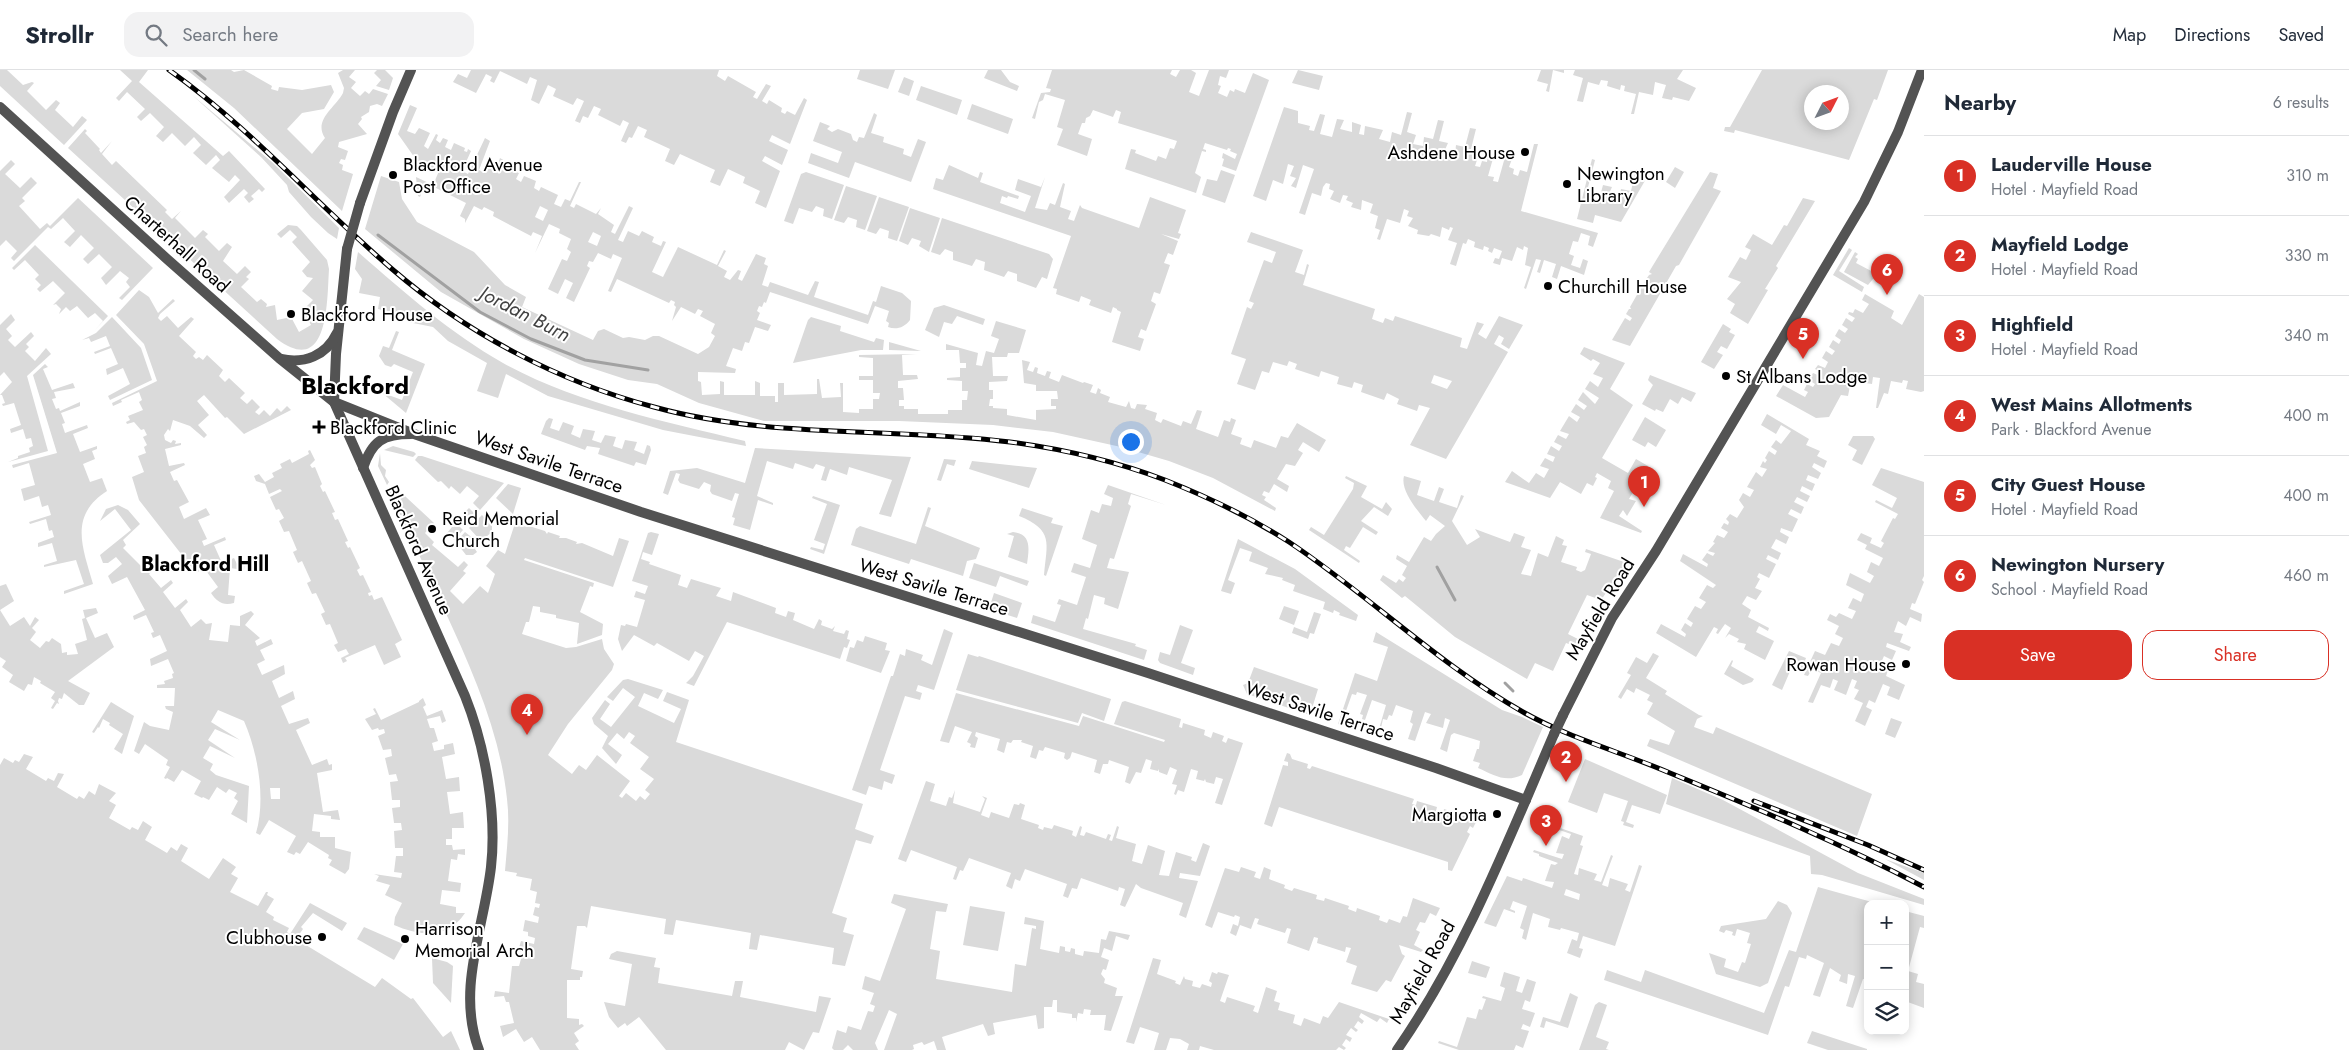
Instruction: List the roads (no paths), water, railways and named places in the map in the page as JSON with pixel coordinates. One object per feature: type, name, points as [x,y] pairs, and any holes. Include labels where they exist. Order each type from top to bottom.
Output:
[{"type":"street","name":"Blackford Avenue","points":[[411,70],[389,121],[360,203],[348,249],[339,330],[334,402],[465,696],[475,723],[483,756],[492,832],[491,864],[474,955],[469,1000],[472,1024],[479,1050]]},
{"type":"street","name":"Mayfield Road","points":[[1397,1050],[1426,1007],[1455,952],[1526,800],[1562,715],[1615,612],[1656,551],[1864,202],[1898,132],[1922,70]]},
{"type":"street","name":"Charterhall Road","points":[[0,107],[166,259],[278,358],[334,402]]},
{"type":"street","points":[[278,358],[304,361],[315,356],[329,346],[339,330]]},
{"type":"street","name":"West Savile Terrace","points":[[334,402],[414,434],[648,514],[1148,673],[1428,765],[1526,800]]},
{"type":"street","points":[[363,468],[369,453],[378,442],[392,435],[414,434]]},
{"type":"waterway","name":"Jordan Burn","points":[[194,70],[205,79]]},
{"type":"waterway","name":"Jordan Burn","points":[[378,235],[480,312],[531,339],[585,360],[648,370]]},
{"type":"waterway","points":[[1437,567],[1455,600]]},
{"type":"waterway","points":[[1505,683],[1513,691]]},
{"type":"railway","points":[[169,70],[228,116],[364,244],[421,292],[482,334],[515,353],[549,369],[619,397],[698,417],[786,428],[1010,442],[1089,456],[1165,480],[1228,508],[1289,542],[1462,673],[1523,712],[1558,730],[1652,765],[1798,827],[1924,887]]},
{"type":"railway","points":[[1754,801],[1868,845],[1924,870]]},
{"type":"place","name":"Ashdene House","points":[[1525,152]]},
{"type":"place","name":"Blackford Avenue Post Office","points":[[393,175]]},
{"type":"place","name":"Newington Library","points":[[1567,184]]},
{"type":"place","name":"Churchill House","points":[[1548,286]]},
{"type":"place","name":"Newington Nursery","points":[[1887,295]]},
{"type":"place","name":"Blackford House","points":[[291,314]]},
{"type":"place","name":"City Guest House","points":[[1803,359]]},
{"type":"place","name":"St Albans Lodge","points":[[1726,376]]},
{"type":"place","name":"Blackford Clinic","points":[[319,427]]},
{"type":"place","name":"Lauderville House","points":[[1644,507]]},
{"type":"place","name":"Reid Memorial Church","points":[[432,529]]},
{"type":"place","name":"Rowan House","points":[[1906,664]]},
{"type":"place","name":"West Mains Allotments","points":[[527,735]]},
{"type":"place","name":"Mayfield Lodge","points":[[1566,782]]},
{"type":"place","name":"Margiotta","points":[[1497,814]]},
{"type":"place","name":"Highfield","points":[[1546,846]]},
{"type":"place","name":"Clubhouse","points":[[322,937]]},
{"type":"place","name":"Harrison Memorial Arch","points":[[405,939]]},
{"type":"district","name":"Blackford","points":[[355,385]]},
{"type":"district","name":"Blackford Hill","points":[[205,564]]}]
